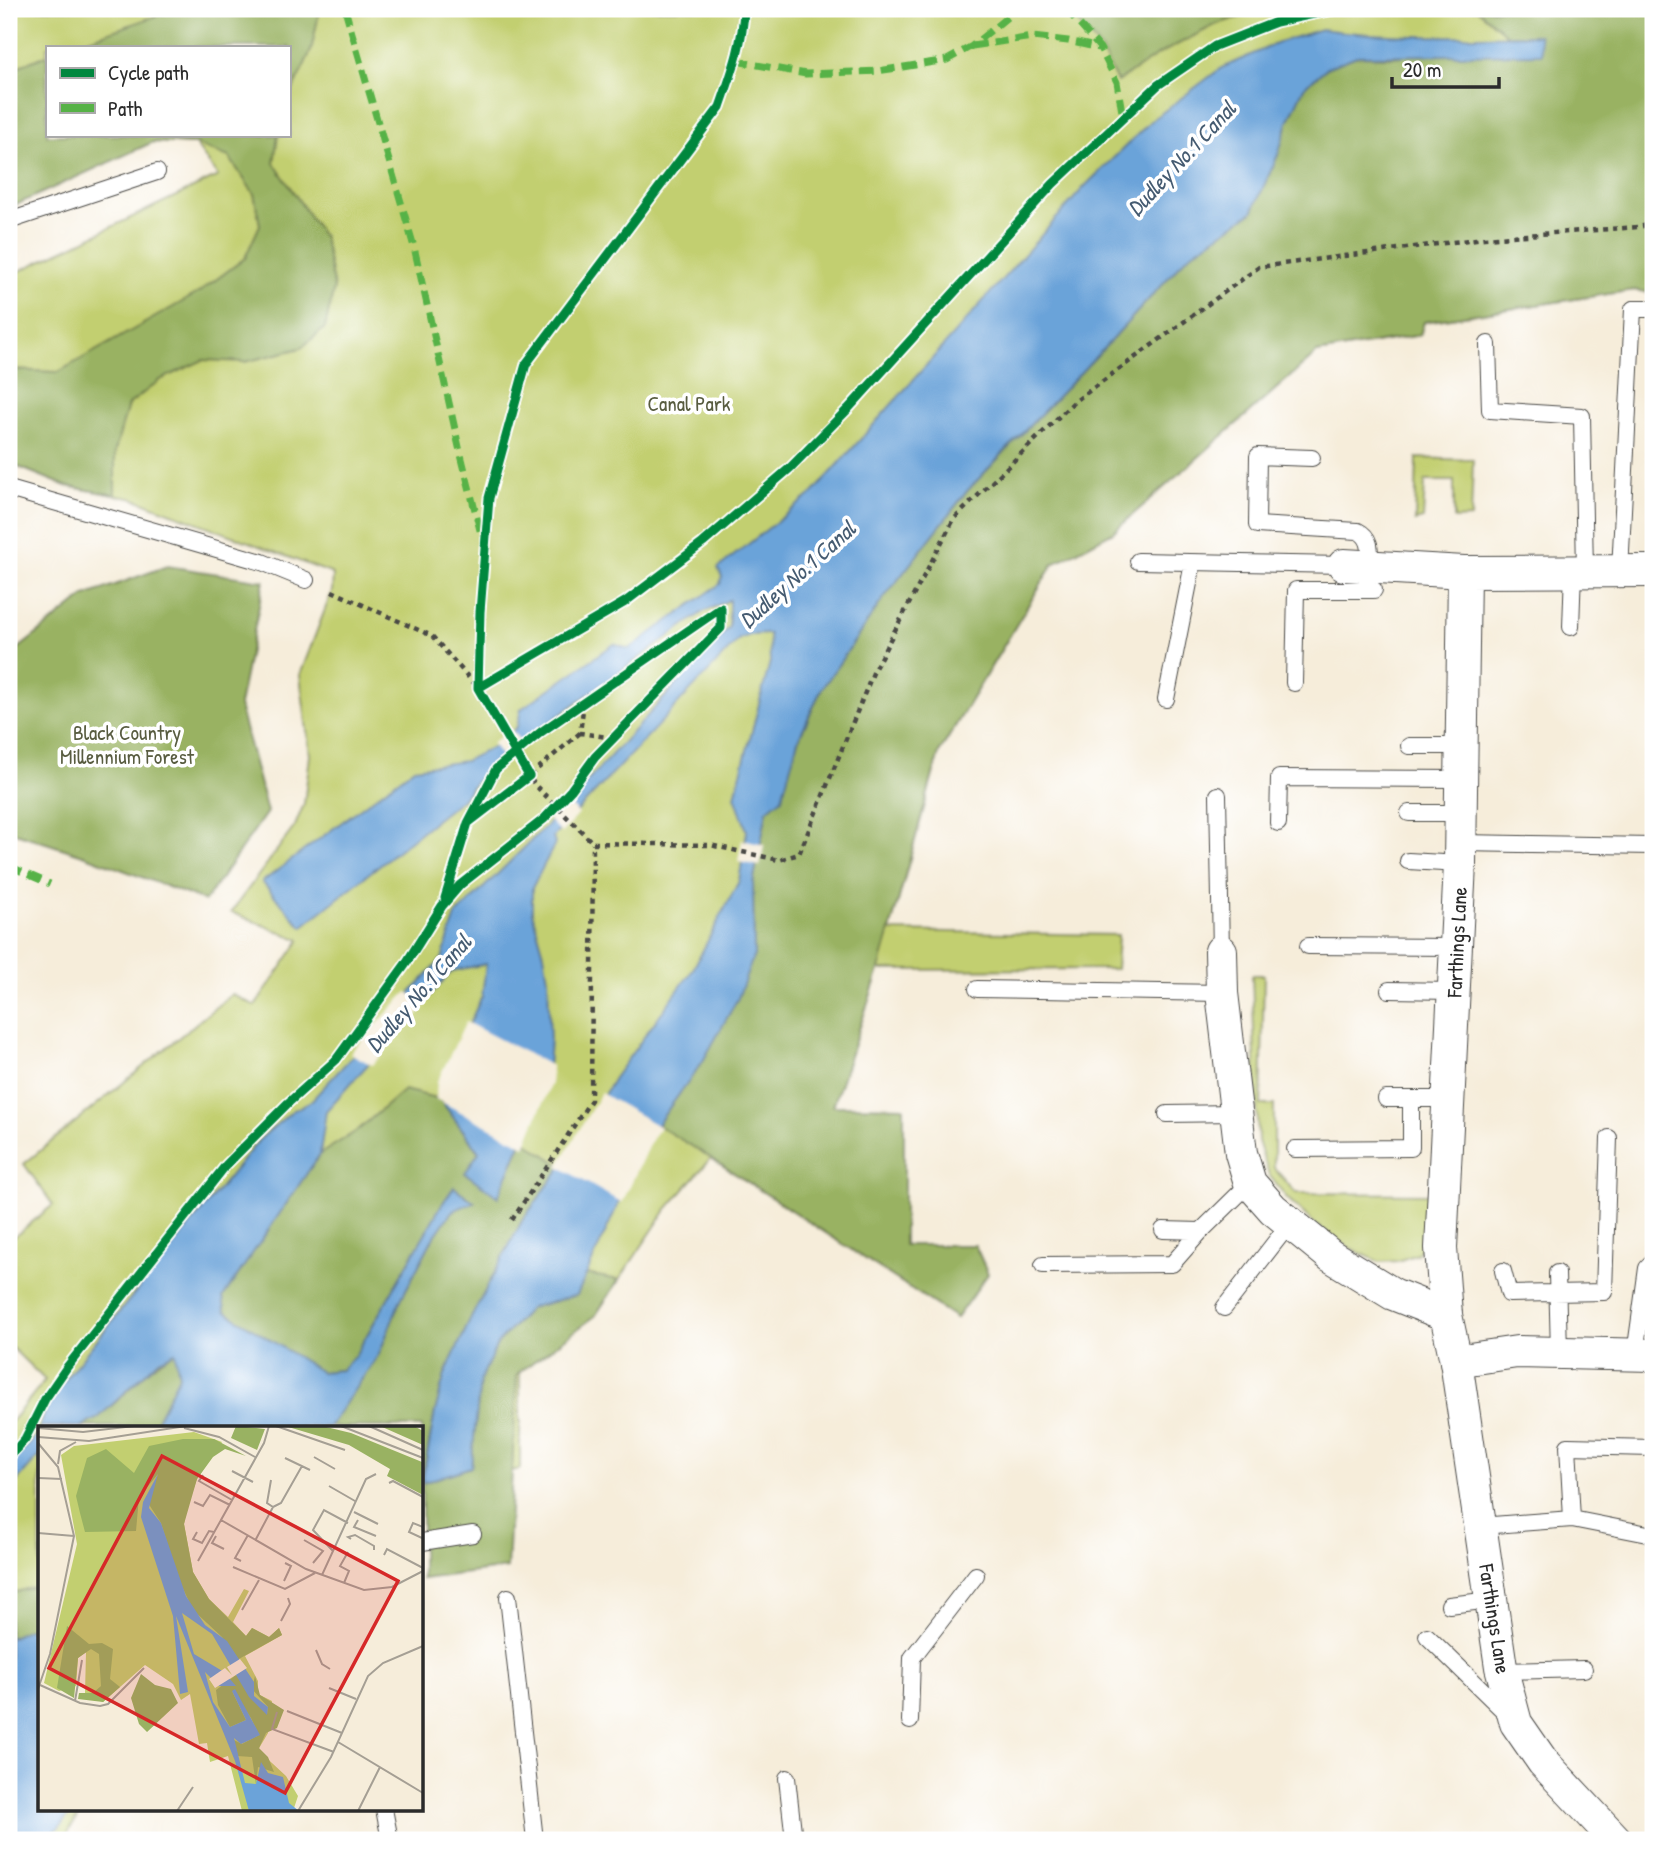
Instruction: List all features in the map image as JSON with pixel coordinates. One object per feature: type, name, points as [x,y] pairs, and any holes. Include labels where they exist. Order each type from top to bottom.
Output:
[{"type":"street","points":[[1367,577],[1464,572],[1653,571]]},
{"type":"street","name":"Farthings Lane","points":[[1464,572],[1460,840],[1441,1248],[1446,1315],[1456,1361],[1503,1671],[1516,1723],[1544,1762],[1616,1840]]},
{"type":"street","points":[[1221,951],[1222,993],[1236,1113],[1241,1153],[1250,1183],[1273,1209],[1331,1256],[1393,1294],[1446,1315]]},
{"type":"street","points":[[1456,1361],[1517,1352],[1644,1354]]},
{"type":"lane","points":[[9,221],[157,172]]},
{"type":"lane","points":[[1620,571],[1633,309],[1653,309]]},
{"type":"lane","points":[[1488,344],[1490,410],[1582,416],[1579,571],[1571,627]]},
{"type":"lane","points":[[1312,458],[1258,456],[1257,525],[1358,531],[1365,535],[1370,545],[1367,577]]},
{"type":"lane","points":[[9,489],[262,562],[306,580]]},
{"type":"lane","points":[[1138,561],[1367,577]]},
{"type":"lane","points":[[1166,699],[1193,563]]},
{"type":"lane","points":[[1294,683],[1296,590],[1367,577]]},
{"type":"lane","points":[[1409,746],[1462,746]]},
{"type":"lane","points":[[1278,823],[1279,778],[1461,779]]},
{"type":"lane","points":[[1219,795],[1221,951]]},
{"type":"lane","points":[[1409,813],[1460,840]]},
{"type":"lane","points":[[1408,861],[1460,840],[1653,846]]},
{"type":"lane","points":[[1308,946],[1456,947]]},
{"type":"lane","points":[[977,989],[1222,993]]},
{"type":"lane","points":[[1389,990],[1454,991]]},
{"type":"lane","points":[[1386,1099],[1448,1099]]},
{"type":"lane","points":[[1296,1149],[1411,1148],[1411,1099]]},
{"type":"lane","points":[[1167,1114],[1236,1113]]},
{"type":"lane","points":[[1503,1271],[1508,1294],[1604,1292],[1609,1139]]},
{"type":"lane","points":[[1043,1265],[1172,1264],[1250,1183]]},
{"type":"lane","points":[[1224,1308],[1290,1223]]},
{"type":"lane","points":[[1163,1230],[1201,1231]]},
{"type":"lane","points":[[1644,1354],[1647,1268],[1653,1262]]},
{"type":"lane","points":[[1557,1273],[1559,1353]]},
{"type":"lane","points":[[1572,1519],[1568,1446],[1653,1448]]},
{"type":"lane","points":[[1480,1526],[1572,1519],[1653,1535]]},
{"type":"lane","points":[[424,1542],[473,1534]]},
{"type":"lane","points":[[910,1721],[912,1658],[976,1575]]},
{"type":"lane","points":[[508,1597],[535,1840]]},
{"type":"lane","points":[[1449,1605],[1491,1600]]},
{"type":"lane","points":[[1427,1636],[1516,1723]]},
{"type":"lane","points":[[1503,1671],[1584,1669]]},
{"type":"lane","points":[[787,1778],[794,1840]]},
{"type":"lane","points":[[384,1811],[390,1840]]},
{"type":"path","points":[[524,766],[535,785],[593,843],[710,845],[779,860],[799,854],[875,668],[954,519],[1074,402],[1259,267],[1484,238],[1653,224]]},
{"type":"path","points":[[332,591],[432,636],[478,688]]},
{"type":"path","points":[[478,675],[478,688],[482,699]]},
{"type":"path","points":[[478,688],[489,681]]},
{"type":"path","points":[[573,710],[596,695]]},
{"type":"path","points":[[519,783],[580,733],[584,702]]},
{"type":"path","points":[[604,748],[623,729]]},
{"type":"path","points":[[580,733],[613,738]]},
{"type":"path","points":[[553,809],[562,800]]},
{"type":"path","points":[[512,1220],[591,1100],[593,843]]},
{"type":"green space","name":"Canal Park","points":[[9,9],[1653,9],[1653,293],[1634,290],[1424,322],[1420,335],[1317,353],[1113,532],[1053,564],[939,753],[890,931],[1118,935],[1116,969],[879,970],[833,1106],[904,1107],[904,1245],[975,1245],[988,1274],[956,1318],[711,1158],[666,1210],[595,1316],[520,1359],[520,1469],[424,1493],[424,1426],[38,1426],[38,1811],[81,1811],[64,1840],[9,1840],[9,1424],[45,1380],[9,1345],[9,1241],[53,1205],[24,1164],[232,994],[255,1006],[300,940],[231,912],[295,826],[304,804],[310,755],[300,675],[332,591],[333,574],[135,499],[66,486],[9,463],[9,276],[218,176],[195,144],[153,142],[9,208]]},
{"type":"green space","points":[[176,9],[320,9],[311,51],[290,96],[290,46],[69,46]]},
{"type":"green space","points":[[1066,9],[1267,9],[1217,24],[1159,54],[1117,82],[1100,48]]},
{"type":"green space","points":[[1477,9],[1653,9],[1653,293],[1634,290],[1424,322],[1420,335],[1317,353],[1113,532],[1053,564],[939,753],[879,970],[833,1106],[904,1107],[904,1245],[975,1245],[988,1274],[956,1318],[657,1125],[703,1061],[754,955],[753,883],[767,810],[821,690],[883,599],[968,490],[1188,256],[1252,212],[1278,155],[1288,122],[1304,87],[1328,67],[1357,56],[1392,57],[1539,35],[1507,35]]},
{"type":"green space","points":[[46,55],[46,136],[278,136],[274,163],[324,238],[334,288],[325,328],[301,348],[245,362],[203,360],[160,380],[128,405],[115,451],[115,495],[66,486],[9,463],[9,368],[58,372],[198,293],[245,258],[260,225],[254,194],[229,157],[195,144],[153,142],[9,208],[9,70]]},
{"type":"green space","points":[[1417,458],[1473,460],[1471,518],[1454,519],[1454,481],[1425,481],[1423,519],[1415,521]]},
{"type":"green space","name":"Black Country Millennium Forest","points":[[167,566],[264,581],[239,705],[267,812],[205,901],[86,856],[9,831],[9,656],[85,596]]},
{"type":"green space","points":[[1252,975],[1264,975],[1261,1105],[1274,1105],[1274,1168],[1296,1193],[1430,1194],[1429,1238],[1417,1254],[1398,1261],[1379,1262],[1350,1248],[1316,1225],[1287,1198],[1269,1175],[1258,1141]]},
{"type":"green space","points":[[404,1090],[440,1099],[479,1153],[498,1196],[523,1140],[562,1166],[522,1221],[445,1374],[424,1470],[424,1426],[330,1426],[379,1354],[399,1303],[432,1240],[452,1211],[474,1201],[454,1188],[442,1204],[355,1356],[341,1370],[321,1372],[225,1311],[223,1297],[320,1154],[358,1130]]},
{"type":"green space","points":[[586,1274],[619,1280],[595,1316],[517,1374],[507,1568],[424,1579],[424,1482],[471,1467],[480,1381],[497,1344],[530,1308],[577,1295]]},
{"type":"green space","points":[[176,1351],[179,1376],[156,1422],[158,1426],[83,1426],[106,1410],[163,1359]]},
{"type":"green space","points":[[38,1586],[38,1625],[9,1638],[9,1594]]},
{"type":"water","name":"Dudley No.1 Canal","points":[[1321,29],[1402,36],[1539,35],[1542,54],[1357,56],[1328,67],[1304,87],[1288,122],[1278,155],[1252,212],[1188,256],[968,490],[883,599],[821,690],[798,740],[782,798],[767,810],[753,883],[754,955],[738,998],[703,1061],[649,1136],[577,1295],[530,1308],[497,1344],[480,1381],[471,1467],[424,1482],[435,1412],[445,1374],[522,1221],[562,1166],[614,1078],[692,971],[739,881],[747,831],[735,796],[770,662],[769,634],[750,635],[739,639],[553,837],[555,844],[532,888],[532,912],[548,979],[550,1040],[547,1082],[498,1197],[465,1173],[479,1152],[440,1099],[482,996],[486,964],[452,971],[326,1111],[320,1154],[223,1297],[225,1311],[321,1372],[341,1370],[355,1356],[454,1187],[474,1202],[452,1211],[432,1240],[399,1303],[379,1354],[330,1426],[158,1426],[156,1422],[179,1376],[175,1352],[159,1360],[98,1418],[83,1426],[40,1426],[46,1410],[69,1374],[259,1140],[292,1111],[311,1101],[442,959],[456,915],[549,823],[729,627],[729,600],[703,612],[490,765],[462,799],[302,927],[262,882],[414,768],[465,761],[493,747],[517,727],[521,709],[614,644],[629,649],[720,584],[722,577],[718,568],[813,493],[1085,186],[1151,121],[1221,68],[1280,42]]},
{"type":"water","points":[[38,1431],[38,1457],[9,1490],[9,1464]]},
{"type":"water","points":[[38,1625],[38,1811],[71,1811],[53,1833],[40,1839],[9,1840],[9,1638]]},
{"type":"pier","points":[[510,728],[523,745],[504,759],[492,744]]},
{"type":"pier","points":[[566,800],[579,814],[561,833],[548,819]]},
{"type":"pier","points":[[742,840],[764,845],[760,866],[738,862]]},
{"type":"pier","points":[[407,992],[428,1003],[372,1065],[350,1053]]},
{"type":"pier","points":[[466,1022],[552,1066],[551,1083],[525,1146],[436,1099],[437,1082]]},
{"type":"pier","points":[[601,1093],[660,1127],[652,1138],[622,1203],[558,1166]]},
{"type":"marked path","points":[[345,9],[414,247],[481,534]]},
{"type":"marked path","points":[[736,61],[806,74],[878,71],[947,60],[972,46],[1017,9]]},
{"type":"marked path","points":[[1066,9],[1100,48],[1117,82],[1123,118]]},
{"type":"marked path","points":[[972,46],[1033,37],[1100,48]]},
{"type":"marked path","points":[[9,866],[50,884]]},
{"type":"cycle path","points":[[445,898],[468,823],[529,776],[478,688],[480,612],[489,498],[526,364],[720,107],[739,47],[744,9]]},
{"type":"cycle path","points":[[478,688],[625,602],[703,543],[790,468],[848,409],[1053,184],[1158,85],[1215,46],[1276,22],[1338,9]]},
{"type":"cycle path","points":[[9,1457],[25,1439],[45,1399],[67,1367],[226,1165],[336,1060],[405,965],[442,906],[460,885],[544,819],[571,790],[595,757],[721,628],[721,608],[541,732],[496,769],[468,823]]}]
